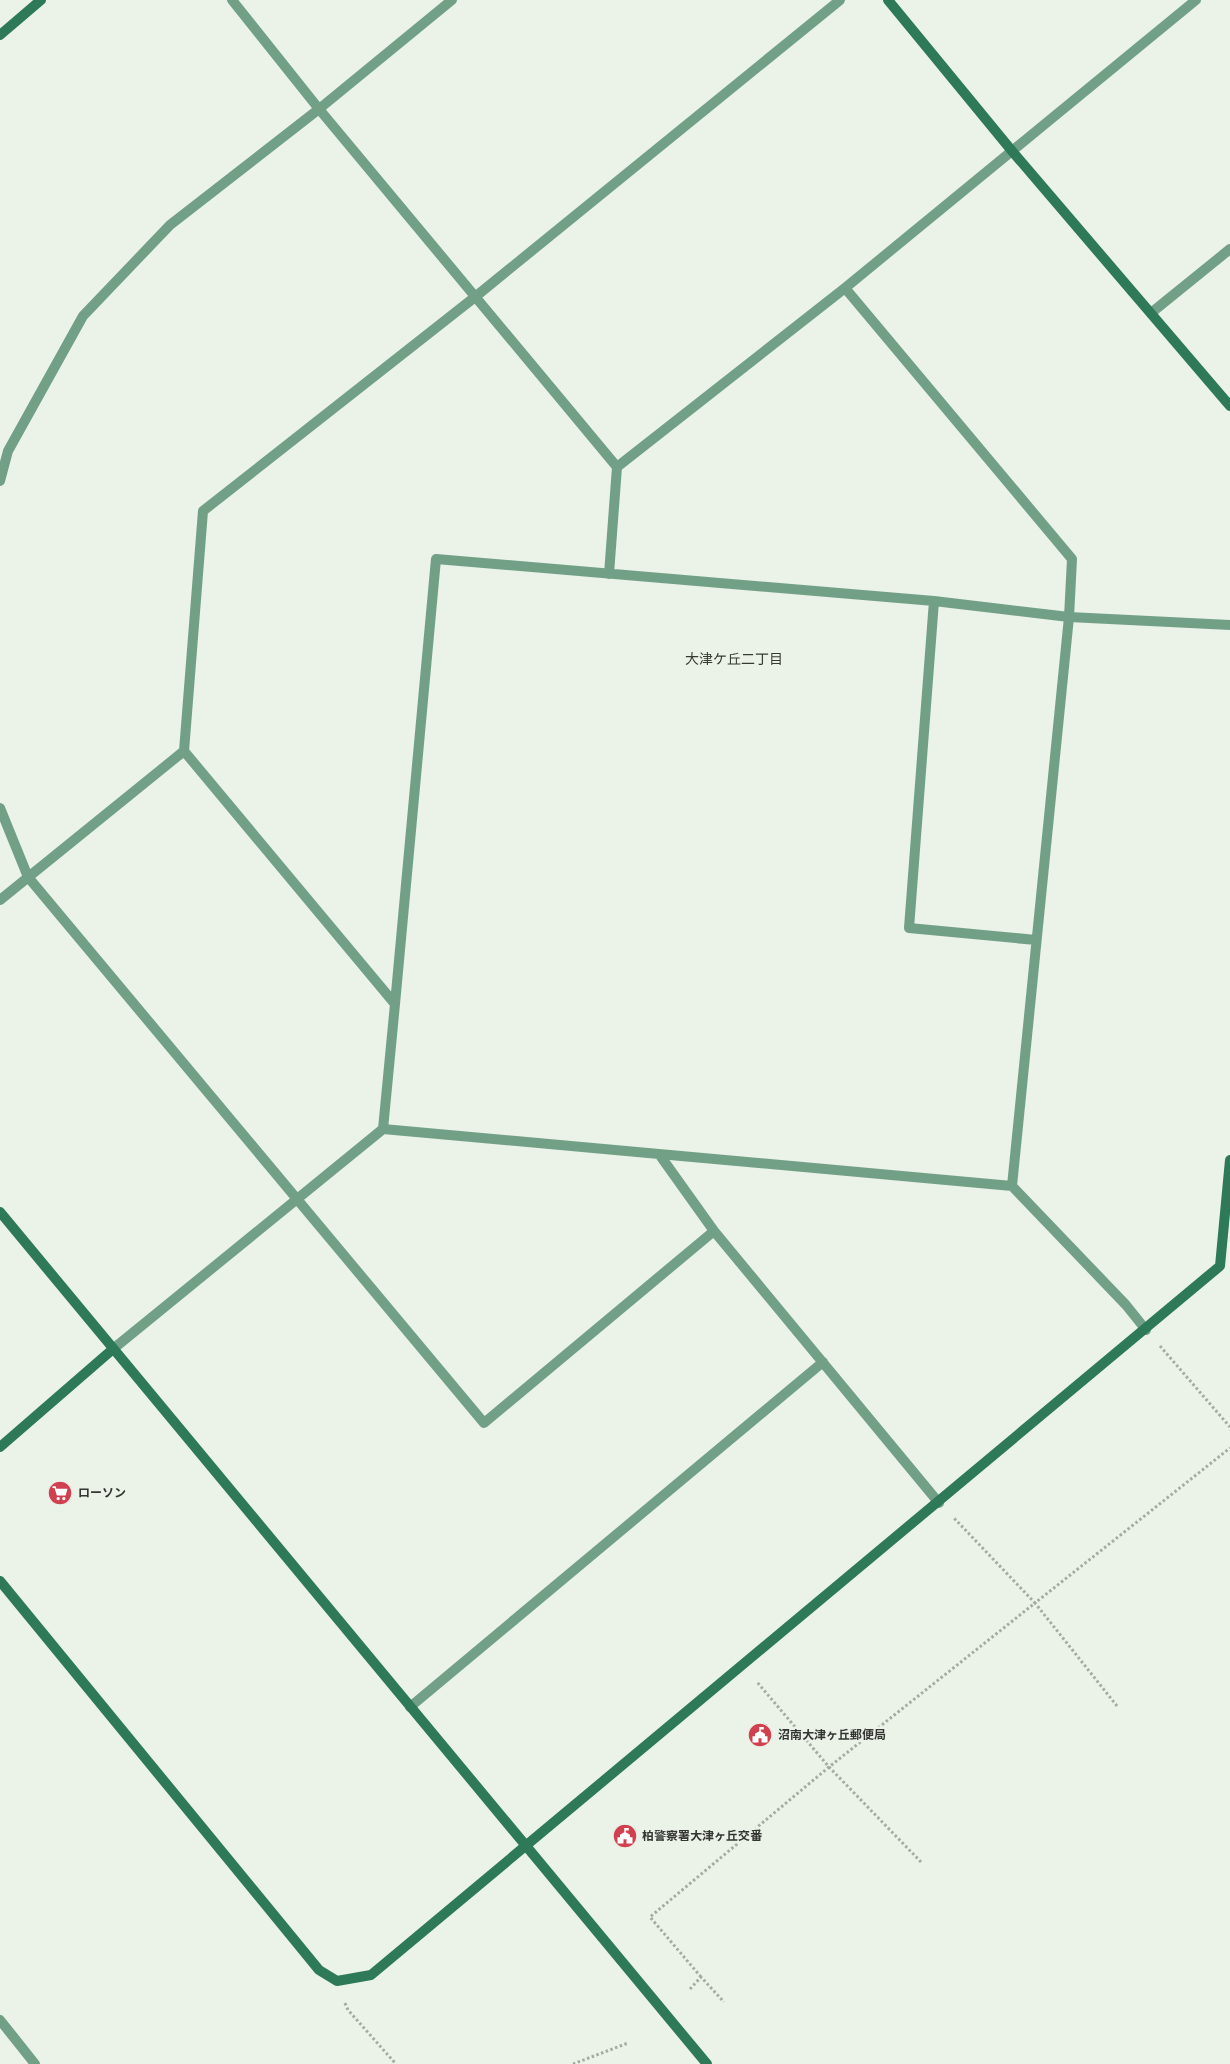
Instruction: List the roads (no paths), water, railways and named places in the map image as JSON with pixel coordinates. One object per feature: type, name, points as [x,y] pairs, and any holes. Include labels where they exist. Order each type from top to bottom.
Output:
[{"type":"street","points":[[0,35],[41,0]]},
{"type":"street","points":[[232,0],[319,109],[617,467],[609,574]]},
{"type":"street","points":[[0,481],[8,452],[83,316],[170,225],[319,109],[452,0]]},
{"type":"street","points":[[394,1004],[184,751],[203,511],[475,297],[840,0]]},
{"type":"street","points":[[888,0],[1012,151],[1230,406]]},
{"type":"street","points":[[617,467],[845,288],[1196,0]]},
{"type":"street","points":[[1151,313],[1230,249]]},
{"type":"street","points":[[845,288],[1072,559],[1068,617],[1012,1186]]},
{"type":"street","points":[[383,1129],[436,559],[934,601],[1068,617],[1230,625]]},
{"type":"street","points":[[934,601],[909,928],[1036,940]]},
{"type":"street","points":[[0,900],[184,751]]},
{"type":"street","points":[[0,808],[28,877],[484,1423],[714,1231]]},
{"type":"street","points":[[0,1448],[113,1349],[383,1129],[1012,1186],[1126,1305],[1146,1330]]},
{"type":"street","points":[[659,1154],[714,1231],[940,1503]]},
{"type":"street","points":[[0,1581],[319,1970],[337,1982],[371,1975],[940,1503],[1220,1266],[1230,1160]]},
{"type":"street","points":[[0,1212],[707,2064]]},
{"type":"street","points":[[410,1707],[823,1362]]},
{"type":"street","points":[[0,2020],[35,2064]]},
{"type":"place","name":"ローソン","points":[[60,1493]]},
{"type":"place","name":"沼南大津ヶ丘郵便局","points":[[760,1735]]},
{"type":"place","name":"柏警察署大津ヶ丘交番","points":[[625,1836]]},
{"type":"district","name":"大津ケ丘二丁目","points":[[734,659]]}]
